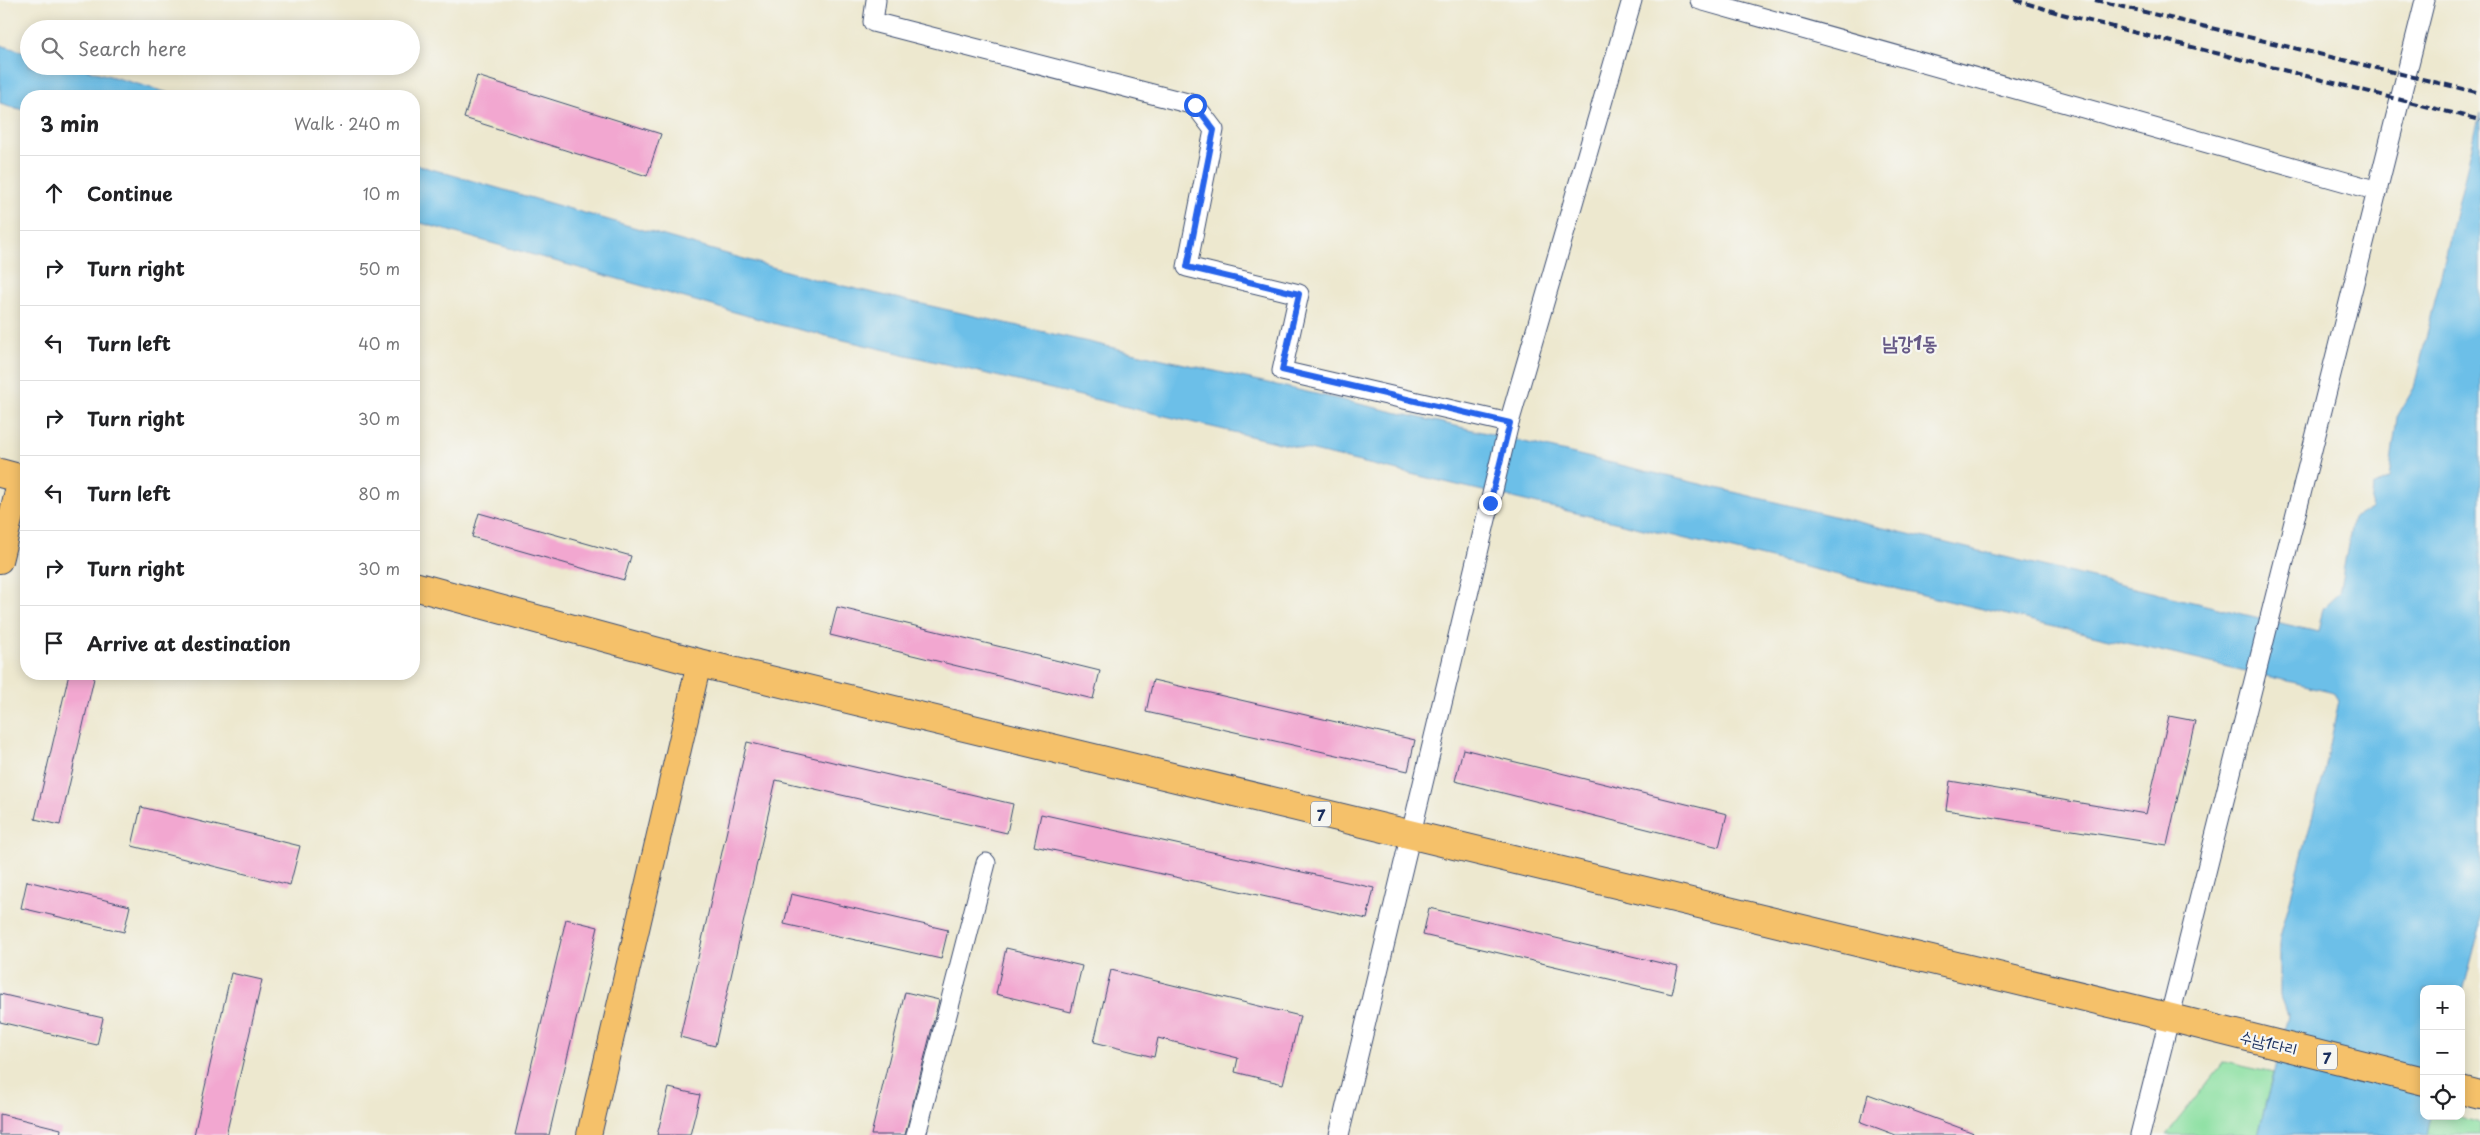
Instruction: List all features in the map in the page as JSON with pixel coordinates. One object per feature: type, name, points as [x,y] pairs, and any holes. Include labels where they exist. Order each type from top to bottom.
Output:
[{"type":"highway","name":"7","points":[[420,588],[698,664],[2168,1017]]},
{"type":"highway","name":"수남1다리","points":[[2168,1017],[2420,1080]]},
{"type":"highway","points":[[2465,1091],[2480,1095]]},
{"type":"main road","points":[[0,561],[15,477]]},
{"type":"main road","points":[[589,1135],[698,664]]},
{"type":"street","points":[[876,0],[873,22],[1195,105],[1214,130],[1187,267],[1299,294],[1282,370],[1510,423]]},
{"type":"street","points":[[1339,1135],[1510,423],[1632,0]]},
{"type":"street","points":[[1700,0],[2378,190]]},
{"type":"street","points":[[2140,1135],[2168,1017],[2256,676],[2270,610],[2425,0]]},
{"type":"street","points":[[916,1135],[986,863]]},
{"type":"green space","points":[[2224,1062],[2273,1073],[2258,1135],[2166,1135]]},
{"type":"green space","points":[[2465,1119],[2480,1123],[2480,1135],[2427,1135],[2430,1120]]},
{"type":"water","points":[[0,45],[20,51],[20,75],[106,75],[158,90],[20,90],[20,109],[0,103]]},
{"type":"water","points":[[2480,113],[2480,927],[2465,985],[2420,985],[2420,1120],[2430,1120],[2427,1135],[2258,1135],[2288,1015],[2280,995],[2280,937],[2325,770],[2339,700],[2334,692],[780,325],[420,223],[420,166],[817,280],[1495,435],[2318,632],[2323,608],[2339,593],[2353,518],[2371,509],[2373,487],[2389,479],[2397,417],[2414,388]]},
{"type":"building","points":[[477,76],[661,134],[647,176],[464,118]]},
{"type":"building","points":[[479,513],[631,556],[624,580],[472,537]]},
{"type":"building","points":[[837,607],[1100,671],[1093,699],[830,635]]},
{"type":"building","points":[[68,680],[94,680],[60,825],[35,819]]},
{"type":"building","points":[[1153,680],[1415,740],[1408,771],[1146,712]]},
{"type":"building","points":[[2169,716],[2195,721],[2167,845],[1946,810],[1950,781],[2146,814]]},
{"type":"building","points":[[747,742],[1013,804],[1007,833],[776,780],[715,1046],[680,1037]]},
{"type":"building","points":[[1463,749],[1727,814],[1719,847],[1455,781]]},
{"type":"building","points":[[141,807],[300,846],[290,885],[132,846]]},
{"type":"building","points":[[1041,814],[1374,888],[1367,919],[1034,846]]},
{"type":"building","points":[[27,881],[130,906],[124,932],[21,908]]},
{"type":"building","points":[[791,894],[948,930],[941,959],[784,924]]},
{"type":"building","points":[[1429,908],[1678,967],[1672,994],[1423,935]]},
{"type":"building","points":[[566,919],[598,927],[549,1135],[515,1135]]},
{"type":"building","points":[[1006,948],[1082,966],[1071,1012],[996,994]]},
{"type":"building","points":[[1111,970],[1300,1016],[1283,1084],[1235,1072],[1238,1058],[1158,1038],[1154,1057],[1094,1042]]},
{"type":"building","points":[[231,973],[262,980],[226,1135],[194,1135]]},
{"type":"building","points":[[905,992],[939,1000],[905,1135],[871,1135]]},
{"type":"building","points":[[0,994],[103,1018],[97,1045],[0,1022]]},
{"type":"building","points":[[669,1088],[700,1095],[690,1135],[657,1135]]},
{"type":"building","points":[[1868,1094],[1974,1133],[1974,1135],[1896,1135],[1861,1122]]},
{"type":"building","points":[[0,1114],[61,1129],[60,1135],[0,1135]]},
{"type":"railway","points":[[2015,0],[2062,14],[2480,120]]},
{"type":"railway","points":[[2095,0],[2480,93]]},
{"type":"district","name":"남강1동","points":[[1910,342]]},
{"type":"route","points":[[1195,105],[1214,130],[1187,267],[1299,294],[1282,370],[1510,423],[1490,503]]}]
